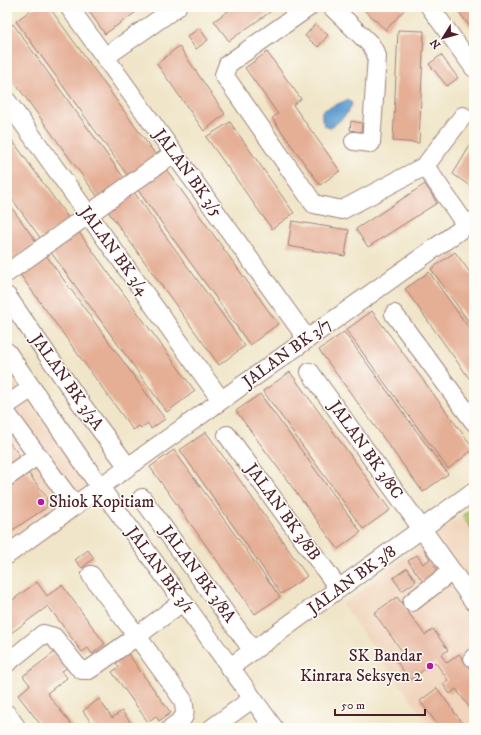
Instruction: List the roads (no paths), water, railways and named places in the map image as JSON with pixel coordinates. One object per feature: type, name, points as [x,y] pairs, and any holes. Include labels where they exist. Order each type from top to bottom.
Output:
[{"type":"street","name":"JALAN BK 3/5","points":[[69,7],[307,339]]},
{"type":"street","points":[[105,57],[177,7]]},
{"type":"street","points":[[309,7],[228,64],[224,75],[314,204],[342,210],[425,166],[464,116]]},
{"type":"street","points":[[332,7],[371,45],[376,56],[371,144],[354,141]]},
{"type":"street","points":[[430,7],[474,68]]},
{"type":"street","name":"JALAN BK 3/4","points":[[7,101],[221,400]]},
{"type":"street","points":[[7,273],[174,153]]},
{"type":"street","points":[[425,166],[470,222]]},
{"type":"street","name":"JALAN BK 3/7","points":[[7,555],[470,222]]},
{"type":"street","name":"JALAN BK 3/3A","points":[[7,296],[82,405],[128,467]]},
{"type":"street","points":[[394,314],[474,422]]},
{"type":"street","name":"JALAN BK 3/1","points":[[7,352],[100,487],[229,668],[274,728]]},
{"type":"street","name":"JALAN BK 3/8C","points":[[310,372],[474,602]]},
{"type":"street","points":[[7,405],[32,388]]},
{"type":"street","points":[[7,414],[75,506]]},
{"type":"street","name":"JALAN BK 3/8B","points":[[227,435],[339,589]]},
{"type":"street","points":[[7,477],[38,455]]},
{"type":"street","name":"JALAN BK 3/8","points":[[229,668],[474,491]]},
{"type":"street","name":"JALAN BK 3/8A","points":[[142,498],[253,651]]},
{"type":"street","points":[[412,602],[452,571]]},
{"type":"street","points":[[92,575],[183,700],[186,713],[183,719],[171,728]]},
{"type":"street","points":[[7,662],[43,634],[54,637],[77,666],[82,670],[89,670],[182,602]]},
{"type":"street","points":[[222,725],[252,698]]},
{"type":"street","points":[[7,714],[17,728]]},
{"type":"water","points":[[347,100],[352,103],[349,111],[343,118],[329,128],[324,125],[322,111]]},
{"type":"place","name":"Shiok Kopitiam","points":[[41,502]]},
{"type":"place","name":"SK Bandar Kinrara Seksyen 2","points":[[430,666]]}]
